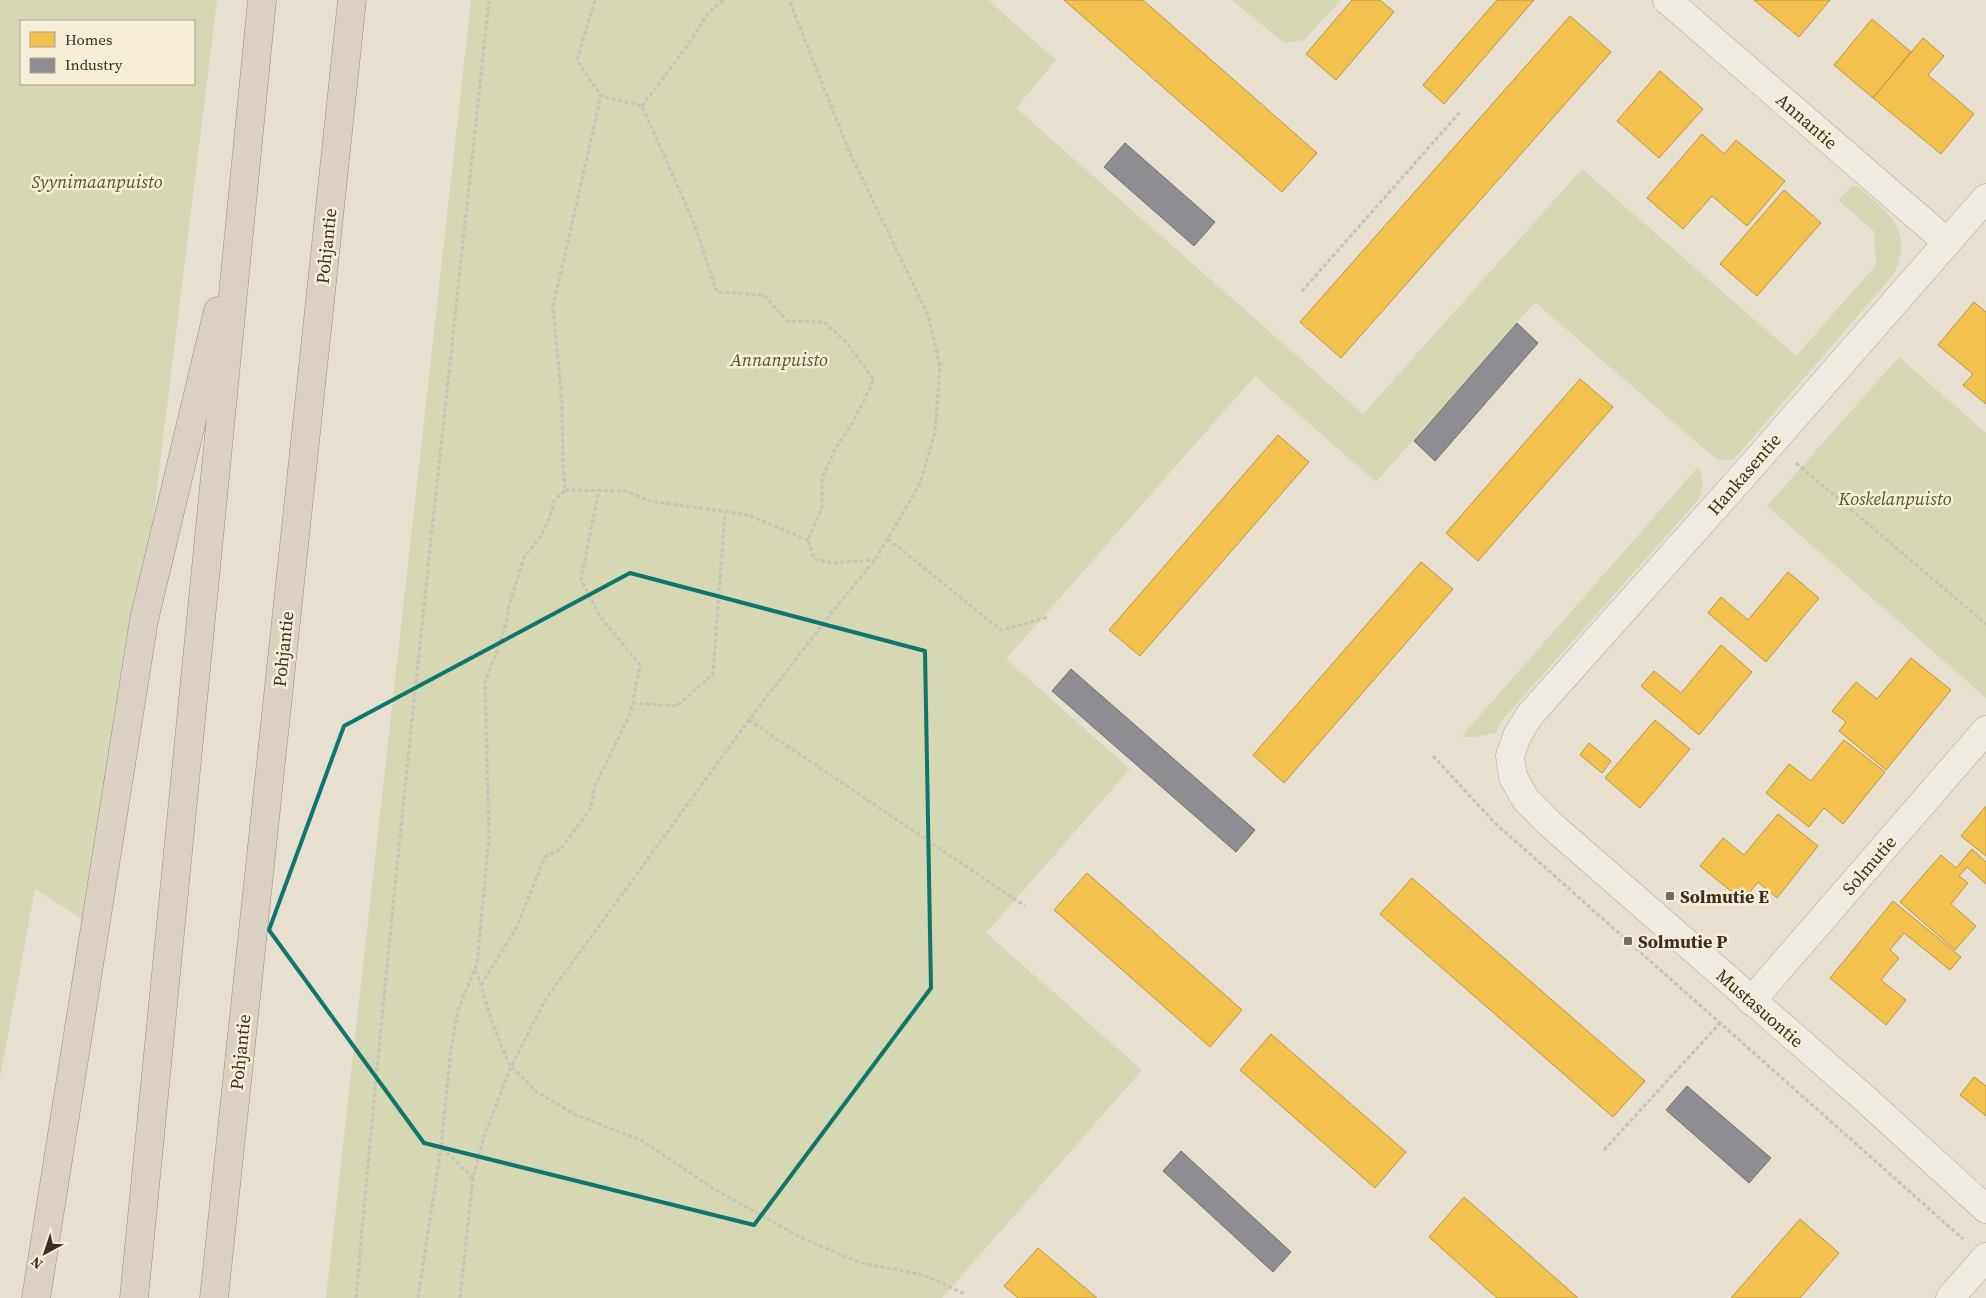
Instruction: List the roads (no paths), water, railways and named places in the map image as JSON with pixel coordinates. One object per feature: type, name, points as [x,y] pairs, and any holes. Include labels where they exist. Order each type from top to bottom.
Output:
[{"type":"highway","points":[[134,1298],[262,0]]},
{"type":"highway","name":"Pohjantie","points":[[214,1298],[352,0]]},
{"type":"highway","points":[[36,1298],[144,620],[242,207]]},
{"type":"street","name":"Annantie","points":[[1667,0],[1948,242]]},
{"type":"street","name":"Hankasentie","points":[[1510,756],[1517,736],[1529,716],[1986,198]]},
{"type":"street","name":"Solmutie","points":[[1751,1001],[1986,730]]},
{"type":"street","name":"Mustasuontie","points":[[1510,756],[1514,777],[1526,800],[1986,1209]]},
{"type":"street","points":[[1950,1298],[1985,1258]]},
{"type":"place","name":"Solmutie E","points":[[1670,896]]},
{"type":"place","name":"Solmutie P","points":[[1628,941]]},
{"type":"park label","name":"Syynimaanpuisto","points":[[97,181]]},
{"type":"park label","name":"Annanpuisto","points":[[779,359]]},
{"type":"park label","name":"Koskelanpuisto","points":[[1895,498]]}]
